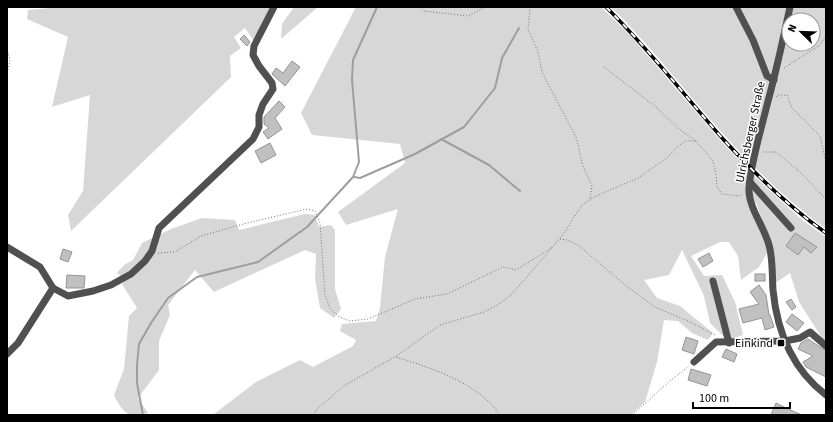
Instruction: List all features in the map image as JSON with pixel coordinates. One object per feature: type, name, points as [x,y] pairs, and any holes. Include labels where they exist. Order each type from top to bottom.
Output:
[{"type":"street","points":[[7,246],[40,267],[53,288],[68,296],[93,291],[111,285],[131,274],[145,262],[155,243],[159,228],[253,139],[259,127],[259,115],[263,104],[273,89],[272,83],[259,66],[253,55],[254,46],[274,7]]},
{"type":"street","name":"Ulrichsberger Straße","points":[[736,7],[753,40],[767,76],[774,77],[756,152],[750,186],[751,202],[768,238],[771,250],[775,306],[785,341],[796,364],[807,378],[826,395]]},
{"type":"street","points":[[774,77],[790,7]]},
{"type":"street","points":[[750,186],[791,228]]},
{"type":"street","points":[[713,281],[729,342]]},
{"type":"street","points":[[7,354],[18,343],[53,288]]},
{"type":"street","points":[[694,362],[716,342],[785,341],[800,338],[810,332],[826,346]]},
{"type":"path","points":[[420,7],[424,11],[468,16],[485,7]]},
{"type":"path","points":[[529,7],[528,28],[538,52],[542,72],[576,137],[584,166],[592,186],[590,200]]},
{"type":"path","points":[[774,77],[820,45],[826,36]]},
{"type":"path","points":[[7,73],[10,61],[8,52]]},
{"type":"path","points":[[604,67],[656,107],[679,129],[696,142],[713,161],[717,187],[722,194],[740,196],[750,186]]},
{"type":"path","points":[[768,102],[778,95],[787,95],[792,108],[820,136],[826,163]]},
{"type":"path","points":[[314,415],[317,409],[345,385],[395,357],[440,325],[484,312],[512,294],[560,239],[582,205],[638,178],[667,158],[685,141],[696,142]]},
{"type":"path","points":[[756,152],[776,152],[800,172],[826,199]]},
{"type":"path","points":[[150,254],[175,252],[201,236],[247,223],[307,209],[315,211],[320,223],[325,295],[330,308],[339,317],[350,321],[368,319],[415,299],[447,294],[503,266],[516,270],[538,254],[554,246]]},
{"type":"path","points":[[560,239],[567,240],[578,245],[655,308],[688,321],[716,335]]},
{"type":"path","points":[[395,357],[423,366],[452,378],[488,401],[500,415]]},
{"type":"path","points":[[632,415],[671,380],[694,362]]},
{"type":"shaded area","points":[[61,7],[273,7],[254,41],[245,28],[234,37],[241,48],[230,56],[231,77],[71,231],[68,215],[83,191],[90,95],[52,107],[68,37],[27,19],[28,10]]},
{"type":"shaded area","points":[[294,7],[318,7],[281,39],[282,24]]},
{"type":"shaded area","points":[[356,7],[601,7],[629,34],[721,141],[750,172],[802,220],[826,237],[826,344],[799,302],[790,273],[774,284],[773,249],[756,203],[753,204],[768,251],[759,267],[741,280],[738,256],[729,242],[720,242],[691,256],[704,276],[722,275],[735,302],[743,335],[727,340],[710,323],[704,296],[682,250],[669,275],[644,280],[657,298],[680,306],[713,333],[708,340],[692,333],[678,321],[664,320],[657,362],[645,402],[631,415],[214,415],[256,382],[300,360],[313,367],[353,346],[356,340],[340,331],[342,324],[376,321],[380,308],[385,257],[398,209],[346,225],[338,212],[405,163],[400,144],[312,135],[301,113]]},
{"type":"shaded area","points":[[611,7],[826,7],[826,229],[786,197],[749,162],[655,54]]},
{"type":"shaded area","points":[[305,214],[315,215],[319,227],[331,225],[335,230],[335,289],[341,309],[334,318],[320,308],[315,279],[316,254],[305,250],[214,292],[195,270],[168,305],[170,315],[159,341],[159,370],[138,398],[148,413],[136,416],[123,410],[114,395],[124,369],[129,316],[137,308],[122,284],[126,280],[117,273],[124,265],[133,260],[142,243],[171,229],[202,218],[235,220],[239,230]]},
{"type":"building","points":[[244,35],[250,42],[247,46],[240,39]]},
{"type":"building","points":[[292,61],[300,67],[285,86],[272,74],[276,68],[283,73]]},
{"type":"building","points":[[279,101],[285,107],[275,118],[282,129],[268,139],[263,132],[269,128],[264,124],[264,117]]},
{"type":"building","points":[[270,143],[276,155],[261,163],[255,151]]},
{"type":"building","points":[[795,233],[817,247],[811,253],[804,247],[798,255],[786,246]]},
{"type":"building","points":[[63,249],[72,252],[68,262],[60,259]]},
{"type":"building","points":[[709,253],[713,261],[703,267],[698,259]]},
{"type":"building","points":[[755,274],[765,274],[765,281],[755,281]]},
{"type":"building","points":[[67,275],[85,276],[84,288],[66,288]]},
{"type":"building","points":[[759,285],[766,295],[769,315],[774,327],[765,330],[762,318],[743,323],[739,309],[759,304],[750,292]]},
{"type":"building","points":[[791,299],[796,307],[792,310],[786,302]]},
{"type":"building","points":[[792,314],[804,323],[797,331],[786,322]]},
{"type":"building","points":[[686,337],[698,341],[694,354],[682,350]]},
{"type":"building","points":[[808,339],[826,351],[826,377],[806,367],[803,362],[813,356],[798,349],[801,343]]},
{"type":"building","points":[[726,349],[737,354],[734,362],[722,357]]},
{"type":"building","points":[[691,369],[711,375],[707,386],[688,380]]},
{"type":"building","points":[[776,403],[788,409],[802,415],[771,415]]},
{"type":"waterway","points":[[143,415],[137,383],[139,344],[168,298],[197,277],[258,262],[307,227],[353,177],[359,162],[352,80],[353,60],[377,7]]},
{"type":"waterway","points":[[354,177],[360,178],[415,154],[464,127],[495,88],[502,58],[519,28]]},
{"type":"waterway","points":[[441,139],[489,165],[520,191]]},
{"type":"railway","points":[[606,7],[637,39],[723,139],[747,164],[772,189],[826,233]]},
{"type":"place","name":"Einkind","points":[[781,343]]}]
